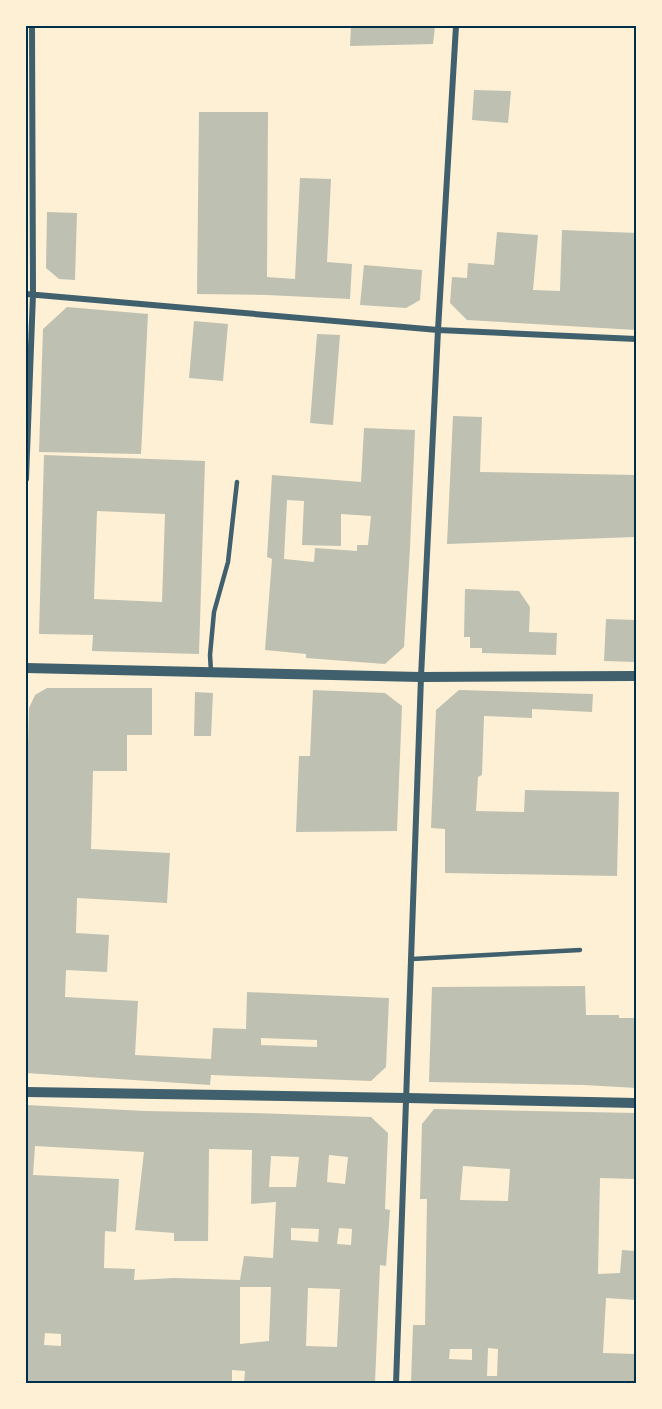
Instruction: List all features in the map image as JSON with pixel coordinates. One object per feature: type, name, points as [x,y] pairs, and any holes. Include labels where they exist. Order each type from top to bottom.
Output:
[{"type":"street","points":[[26,479],[32,26]]},
{"type":"street","points":[[396,1383],[421,677],[456,26]]},
{"type":"street","points":[[29,294],[438,330],[636,339]]},
{"type":"street","points":[[26,668],[421,677],[636,676]]},
{"type":"street","points":[[26,1092],[636,1103]]},
{"type":"lane","points":[[211,672],[210,655],[214,612],[230,550],[237,482]]},
{"type":"lane","points":[[412,958],[580,950]]},
{"type":"building","points":[[351,26],[435,26],[433,44],[350,46]]},
{"type":"building","points":[[474,90],[511,91],[508,123],[472,120]]},
{"type":"building","points":[[199,112],[268,112],[267,277],[295,279],[300,178],[331,179],[327,262],[352,264],[350,299],[197,294]]},
{"type":"building","points":[[47,212],[77,213],[75,280],[59,279],[46,268]]},
{"type":"building","points":[[562,230],[636,233],[636,330],[467,320],[450,303],[452,277],[467,278],[468,263],[494,265],[497,232],[538,235],[533,290],[560,291]]},
{"type":"building","points":[[364,265],[422,270],[420,300],[406,308],[360,305]]},
{"type":"building","points":[[67,307],[148,314],[141,454],[39,452],[43,329]]},
{"type":"building","points":[[194,321],[228,324],[223,381],[189,378]]},
{"type":"building","points":[[317,334],[340,335],[333,425],[310,423]]},
{"type":"building","points":[[453,416],[482,417],[480,472],[635,475],[634,537],[447,544]]},
{"type":"building","points":[[364,428],[415,430],[404,647],[385,664],[306,658],[306,654],[265,650],[272,559],[267,557],[272,475],[361,482]],"holes":[[[287,500],[304,501],[302,545],[341,546],[341,514],[371,516],[368,545],[357,545],[357,551],[315,548],[314,562],[284,559]]]},
{"type":"building","points":[[44,455],[205,461],[199,654],[92,651],[93,635],[39,634]],"holes":[[[97,511],[165,514],[162,602],[94,599]]]},
{"type":"building","points":[[465,589],[519,591],[530,607],[529,632],[557,633],[556,655],[482,653],[482,648],[470,648],[470,637],[464,637]]},
{"type":"building","points":[[606,619],[636,620],[636,662],[604,661]]},
{"type":"building","points":[[47,688],[152,688],[152,735],[127,735],[127,771],[93,771],[91,849],[170,853],[167,903],[77,898],[76,933],[109,935],[107,972],[66,970],[65,997],[138,1001],[135,1055],[211,1059],[213,1028],[246,1029],[247,992],[389,998],[386,1067],[371,1081],[211,1075],[210,1085],[26,1073],[26,817],[29,708],[35,695]],"holes":[[[261,1038],[317,1040],[317,1047],[261,1045]]]},
{"type":"building","points":[[313,690],[385,693],[402,706],[397,831],[296,832],[299,756],[310,756]]},
{"type":"building","points":[[459,690],[593,694],[592,712],[532,709],[532,718],[484,716],[482,775],[478,777],[476,811],[524,812],[525,790],[619,792],[617,876],[445,873],[445,829],[431,828],[436,710]]},
{"type":"building","points":[[195,692],[213,693],[211,736],[194,736]]},
{"type":"building","points":[[585,986],[586,1015],[619,1015],[619,1018],[636,1018],[636,1088],[429,1082],[432,987]]},
{"type":"building","points":[[26,1105],[145,1111],[371,1117],[388,1133],[385,1209],[390,1210],[386,1266],[380,1265],[375,1383],[244,1383],[245,1371],[232,1370],[232,1383],[26,1383]],"holes":[[[35,1146],[144,1152],[135,1230],[174,1233],[174,1241],[208,1241],[209,1149],[252,1150],[251,1204],[276,1202],[273,1258],[244,1256],[240,1280],[174,1278],[134,1280],[135,1269],[104,1268],[105,1231],[116,1232],[119,1179],[33,1175]],[[329,1155],[348,1157],[345,1184],[327,1182]],[[271,1156],[299,1157],[296,1187],[269,1187]],[[291,1228],[319,1229],[318,1242],[291,1240]],[[339,1228],[352,1229],[351,1245],[337,1244]],[[240,1287],[271,1287],[269,1341],[240,1344]],[[308,1288],[340,1289],[337,1347],[306,1346]],[[45,1333],[61,1334],[61,1346],[44,1345]]]},
{"type":"building","points":[[434,1109],[636,1113],[636,1179],[600,1178],[598,1274],[620,1273],[622,1250],[636,1251],[636,1300],[606,1298],[603,1353],[636,1354],[636,1383],[411,1383],[413,1325],[425,1325],[427,1199],[420,1199],[422,1124]],"holes":[[[463,1166],[510,1169],[508,1201],[460,1200]],[[488,1348],[498,1349],[497,1376],[487,1376]],[[450,1349],[472,1349],[472,1360],[449,1359]]]}]
